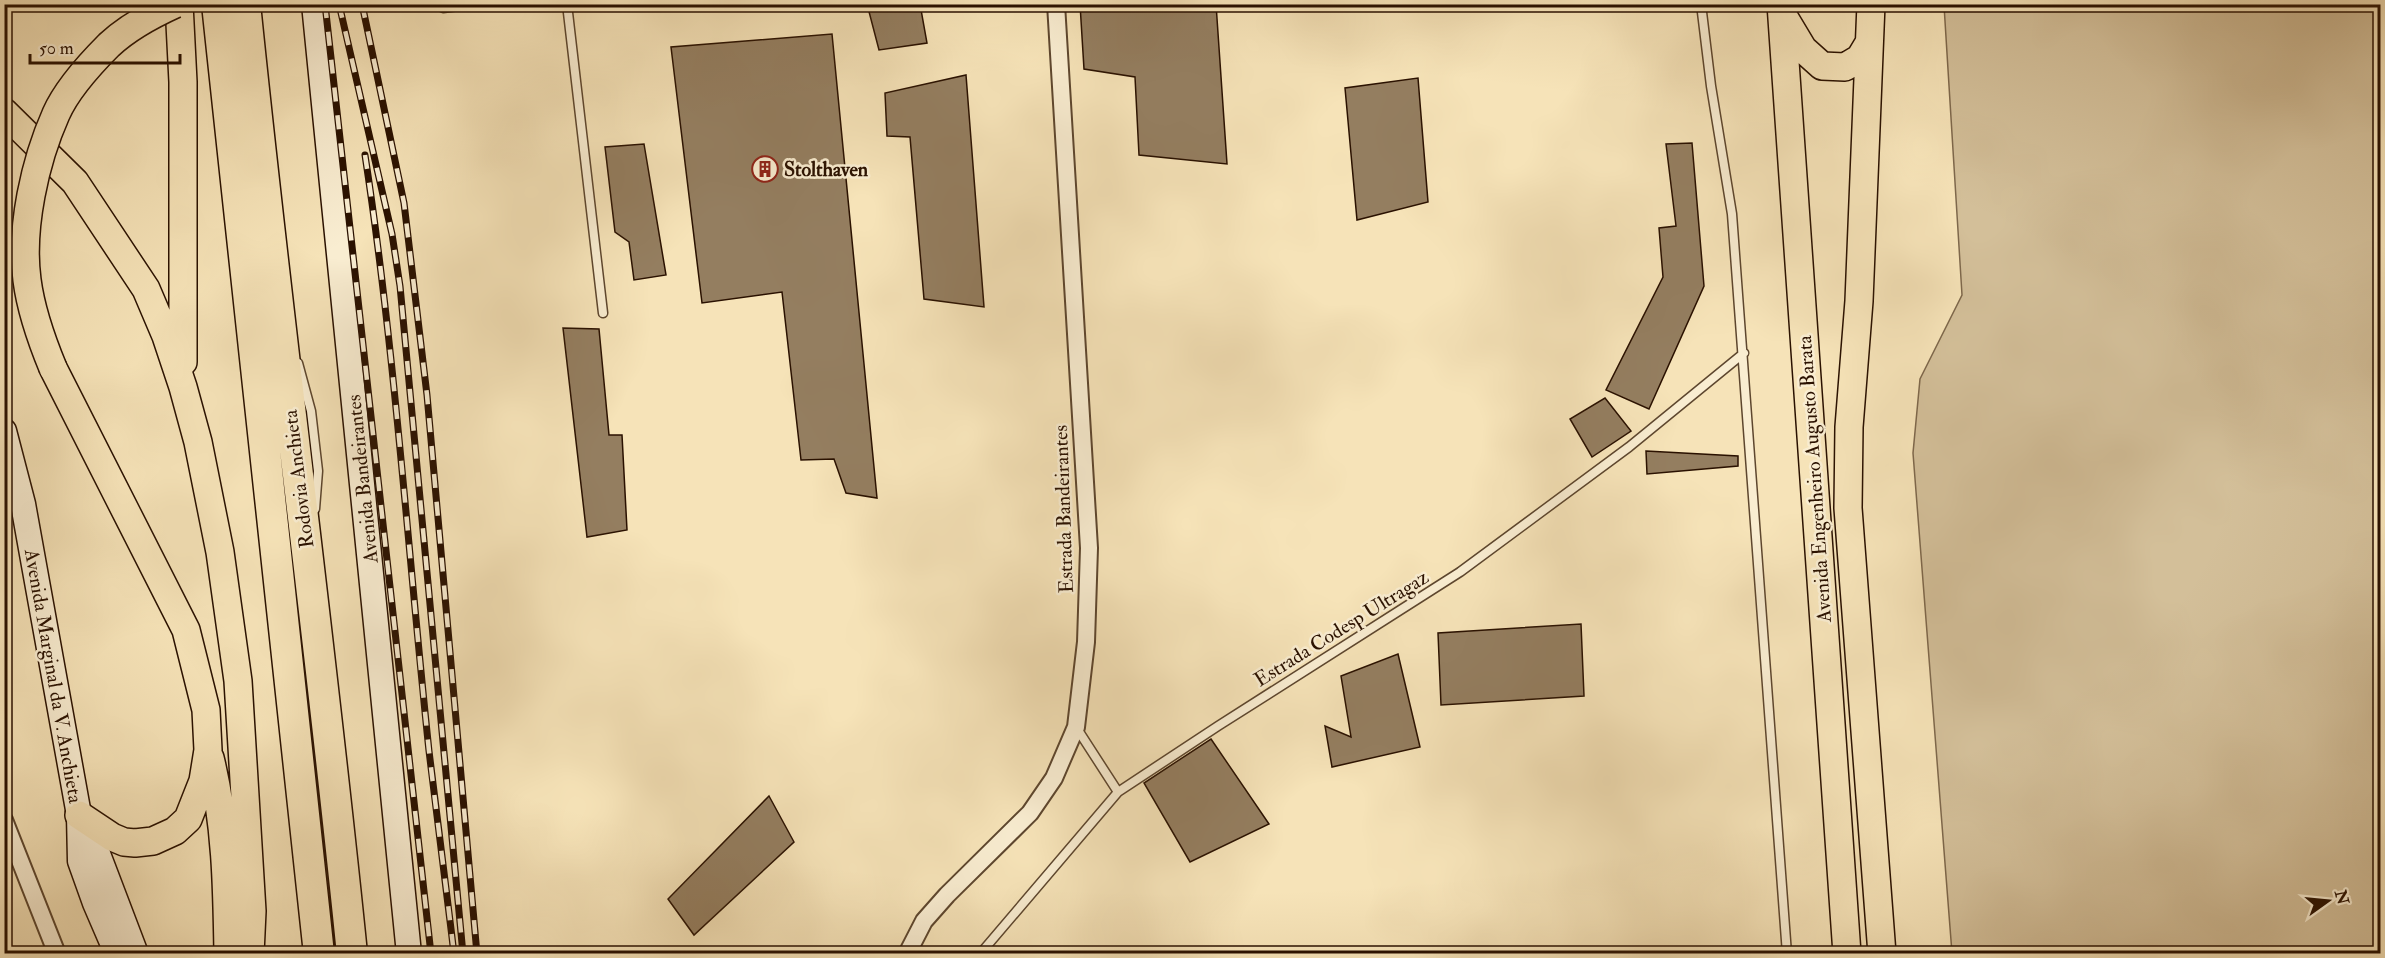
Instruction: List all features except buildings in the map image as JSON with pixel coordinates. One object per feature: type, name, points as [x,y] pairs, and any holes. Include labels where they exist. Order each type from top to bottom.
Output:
[{"type":"highway","name":"Rodovia Anchieta","points":[[217,4],[319,954]]},
{"type":"highway","name":"Rodovia Anchieta","points":[[245,4],[273,267],[334,774],[352,954]]},
{"type":"main road","points":[[183,387],[181,292],[183,82],[177,4],[156,13],[110,44],[80,78],[56,113],[37,171],[27,216],[26,279],[34,320],[52,368],[186,630],[206,710],[208,750],[219,793],[228,954]]},
{"type":"main road","name":"Avenida Bandeirantes","points":[[314,4],[410,954]]},
{"type":"main road","name":"Avenida Engenheiro Augusto Barata","points":[[1871,4],[1859,301],[1849,427],[1848,508],[1882,954]]},
{"type":"main road","points":[[1781,9],[1803,49],[1822,66],[1845,68],[1860,58],[1869,43]]},
{"type":"main road","name":"Avenida Engenheiro Augusto Barata","points":[[1781,9],[1847,954]]},
{"type":"main road","points":[[4,112],[75,182],[146,289],[166,336],[183,387],[198,442],[220,552],[238,681],[252,911],[250,954]]},
{"type":"main road","name":"Avenida Marginal da V. Anchieta","points":[[4,431],[26,515],[79,815],[80,861],[117,954]]},
{"type":"main road","points":[[79,815],[112,837],[124,842],[153,841],[175,831],[188,819],[195,802],[203,781],[208,750]]},
{"type":"main road","name":"Avenida Marginal da V. Anchieta","points":[[79,815],[98,854],[136,954]]},
{"type":"street","name":"Estrada Bandeirantes","points":[[907,954],[924,921],[1030,813],[1054,778],[1076,727],[1086,642],[1089,548],[1056,4]]},
{"type":"street","points":[[4,820],[57,954]]},
{"type":"lane","points":[[443,9],[474,4]]},
{"type":"lane","points":[[567,4],[603,313]]},
{"type":"lane","points":[[1701,4],[1711,86],[1732,214],[1787,954]]},
{"type":"lane","points":[[273,267],[291,333]]},
{"type":"lane","name":"Estrada Codesp Ultragaz","points":[[980,954],[1118,792],[1181,749],[1460,572],[1629,447],[1744,353]]},
{"type":"lane","points":[[296,355],[311,411],[318,471],[315,518]]},
{"type":"lane","points":[[310,576],[314,529]]},
{"type":"lane","points":[[1076,727],[1118,792]]},
{"type":"shaded area","points":[[1944,5],[2380,5],[2380,881],[2378,887],[2380,953],[1952,953],[1913,453],[1920,379],[1962,295]]},
{"type":"railway","points":[[325,4],[431,954]]},
{"type":"railway","points":[[339,4],[392,234],[400,286],[463,954]]},
{"type":"railway","points":[[362,4],[404,203],[427,395],[477,954]]},
{"type":"railway","points":[[365,155],[385,303],[429,751],[454,954]]},
{"type":"place","name":"Stolthaven","points":[[765,169]]}]
